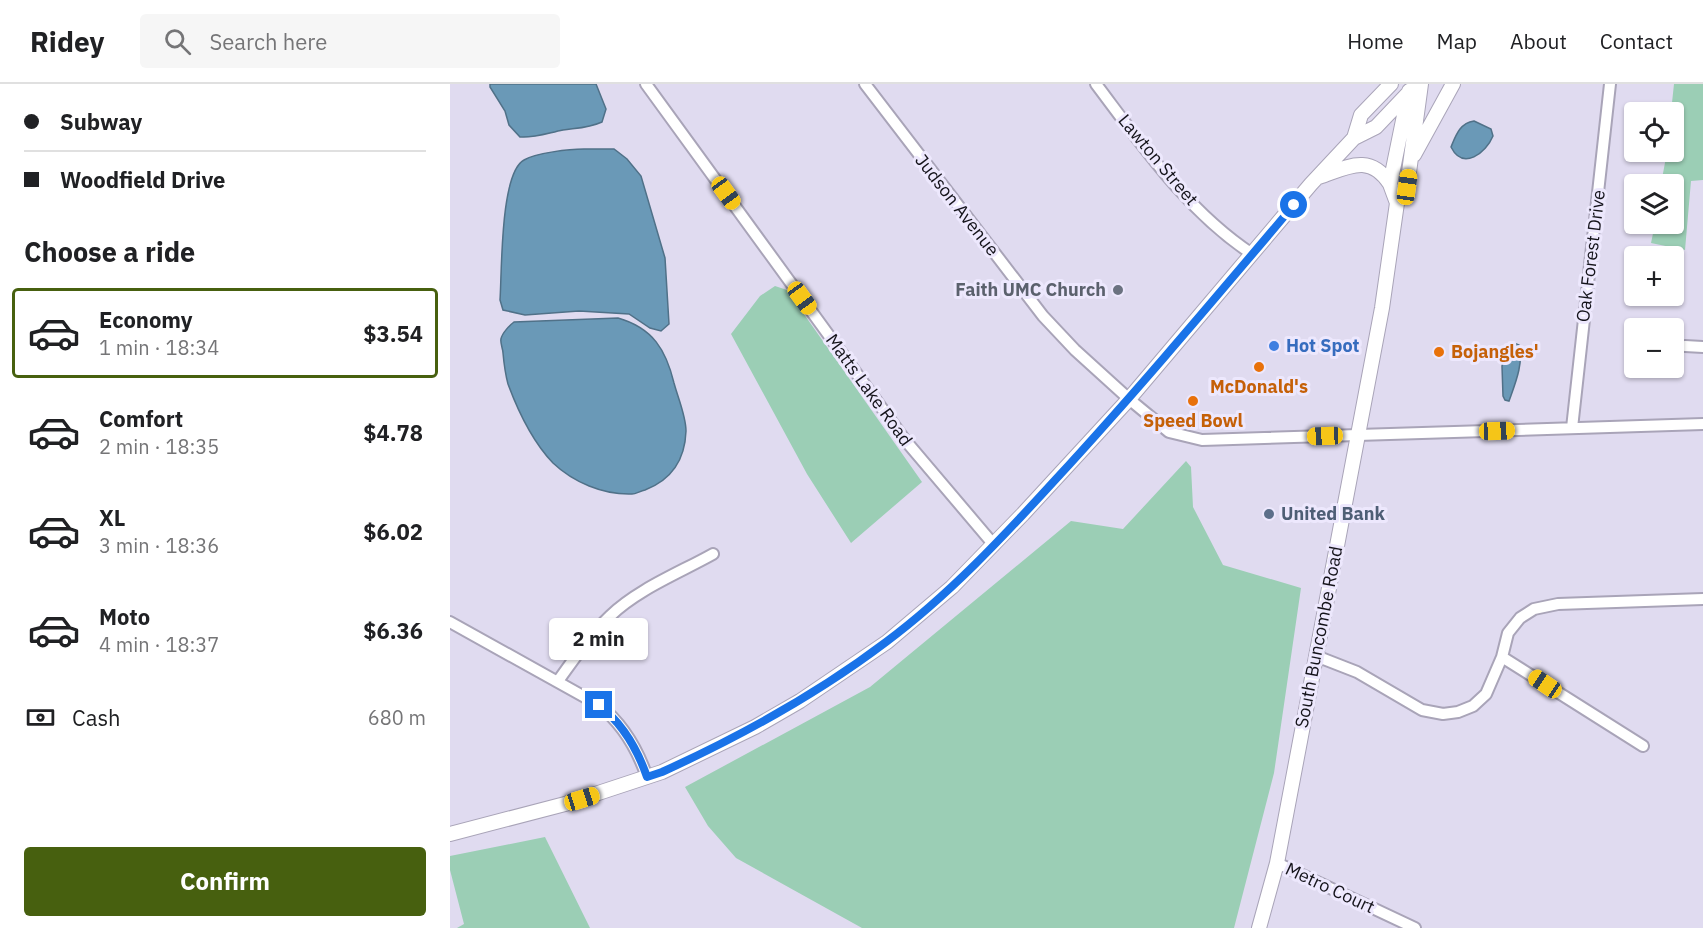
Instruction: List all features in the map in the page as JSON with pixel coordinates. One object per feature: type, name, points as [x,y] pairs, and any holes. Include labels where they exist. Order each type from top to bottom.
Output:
[{"type":"main road","points":[[1354,138],[1361,115],[1392,84]]},
{"type":"main road","points":[[1410,162],[1453,84]]},
{"type":"main road","points":[[450,834],[565,804],[673,768],[755,727],[800,701],[843,673],[924,611],[994,545],[1129,399],[1317,177],[1354,138],[1376,127],[1414,86]]},
{"type":"main road","points":[[1390,184],[1414,86]]},
{"type":"main road","name":"South Buncombe Road","points":[[1259,928],[1277,863],[1382,308],[1397,203],[1407,187],[1414,86]]},
{"type":"main road","points":[[1317,177],[1350,166],[1362,165],[1380,171],[1390,184]]},
{"type":"main road","name":"South Buncombe Road","points":[[1390,184],[1397,203]]},
{"type":"street","name":"Matts Lake Road","points":[[646,84],[905,440],[994,545]]},
{"type":"street","name":"Judson Avenue","points":[[865,84],[1043,316],[1075,350],[1169,432],[1203,440],[1703,424]]},
{"type":"street","name":"Lawton Street","points":[[1096,84],[1182,193],[1252,254]]},
{"type":"street","name":"Oak Forest Drive","points":[[1572,428],[1610,84]]},
{"type":"street","points":[[1685,346],[1703,347]]},
{"type":"street","points":[[558,681],[601,626],[620,608],[635,597],[712,554]]},
{"type":"street","points":[[1316,656],[1357,672],[1414,706],[1429,712],[1443,714],[1465,711],[1481,700],[1491,686],[1508,633],[1514,624],[1523,616],[1544,606],[1703,598]]},
{"type":"street","points":[[450,622],[599,705],[618,721],[633,744],[647,777]]},
{"type":"street","points":[[1502,657],[1643,746]]},
{"type":"street","name":"Metro Court","points":[[1277,863],[1415,928]]},
{"type":"green space","points":[[1674,84],[1703,84],[1703,180],[1691,181],[1685,250],[1684,246],[1651,243],[1653,234],[1684,234],[1684,174],[1663,174],[1665,162],[1684,162],[1684,102],[1672,102]]},
{"type":"green space","points":[[775,286],[787,290],[922,482],[851,543],[807,474],[731,334],[760,296]]},
{"type":"green space","points":[[1186,461],[1191,467],[1193,507],[1223,565],[1301,588],[1274,773],[1234,928],[862,928],[736,858],[708,826],[685,787],[870,687],[1071,521],[1123,529]]},
{"type":"green space","points":[[545,837],[590,928],[457,928],[464,924],[450,870],[450,856]]},
{"type":"water","points":[[490,84],[596,84],[606,109],[602,122],[588,127],[520,137],[509,125],[505,111]]},
{"type":"water","points":[[1474,121],[1491,129],[1493,136],[1480,153],[1468,159],[1462,158],[1451,147],[1462,127]]},
{"type":"water","points":[[584,149],[614,149],[627,159],[641,176],[665,258],[669,324],[661,331],[650,328],[629,314],[579,311],[525,315],[503,310],[500,300],[504,224],[510,183],[516,169],[524,160],[536,155]]},
{"type":"water","points":[[618,318],[630,322],[649,334],[662,351],[671,371],[686,425],[683,451],[675,468],[654,486],[632,494],[610,492],[589,486],[561,470],[546,455],[521,415],[508,384],[501,342],[503,334],[514,322]]},
{"type":"water","points":[[1514,343],[1519,345],[1520,359],[1509,401],[1503,396],[1502,366],[1507,346]]},
{"type":"place","name":"Faith UMC Church","points":[[1118,290]]},
{"type":"place","name":"Hot Spot","points":[[1274,346]]},
{"type":"place","name":"Bojangles'","points":[[1439,352]]},
{"type":"place","name":"McDonald's","points":[[1259,367]]},
{"type":"place","name":"Speed Bowl","points":[[1193,401]]},
{"type":"place","name":"United Bank","points":[[1269,514]]},
{"type":"route","points":[[599,705],[618,721],[627,733],[647,777],[714,748],[755,727],[800,701],[887,642],[952,587],[1023,514],[1129,399],[1294,205]]}]
